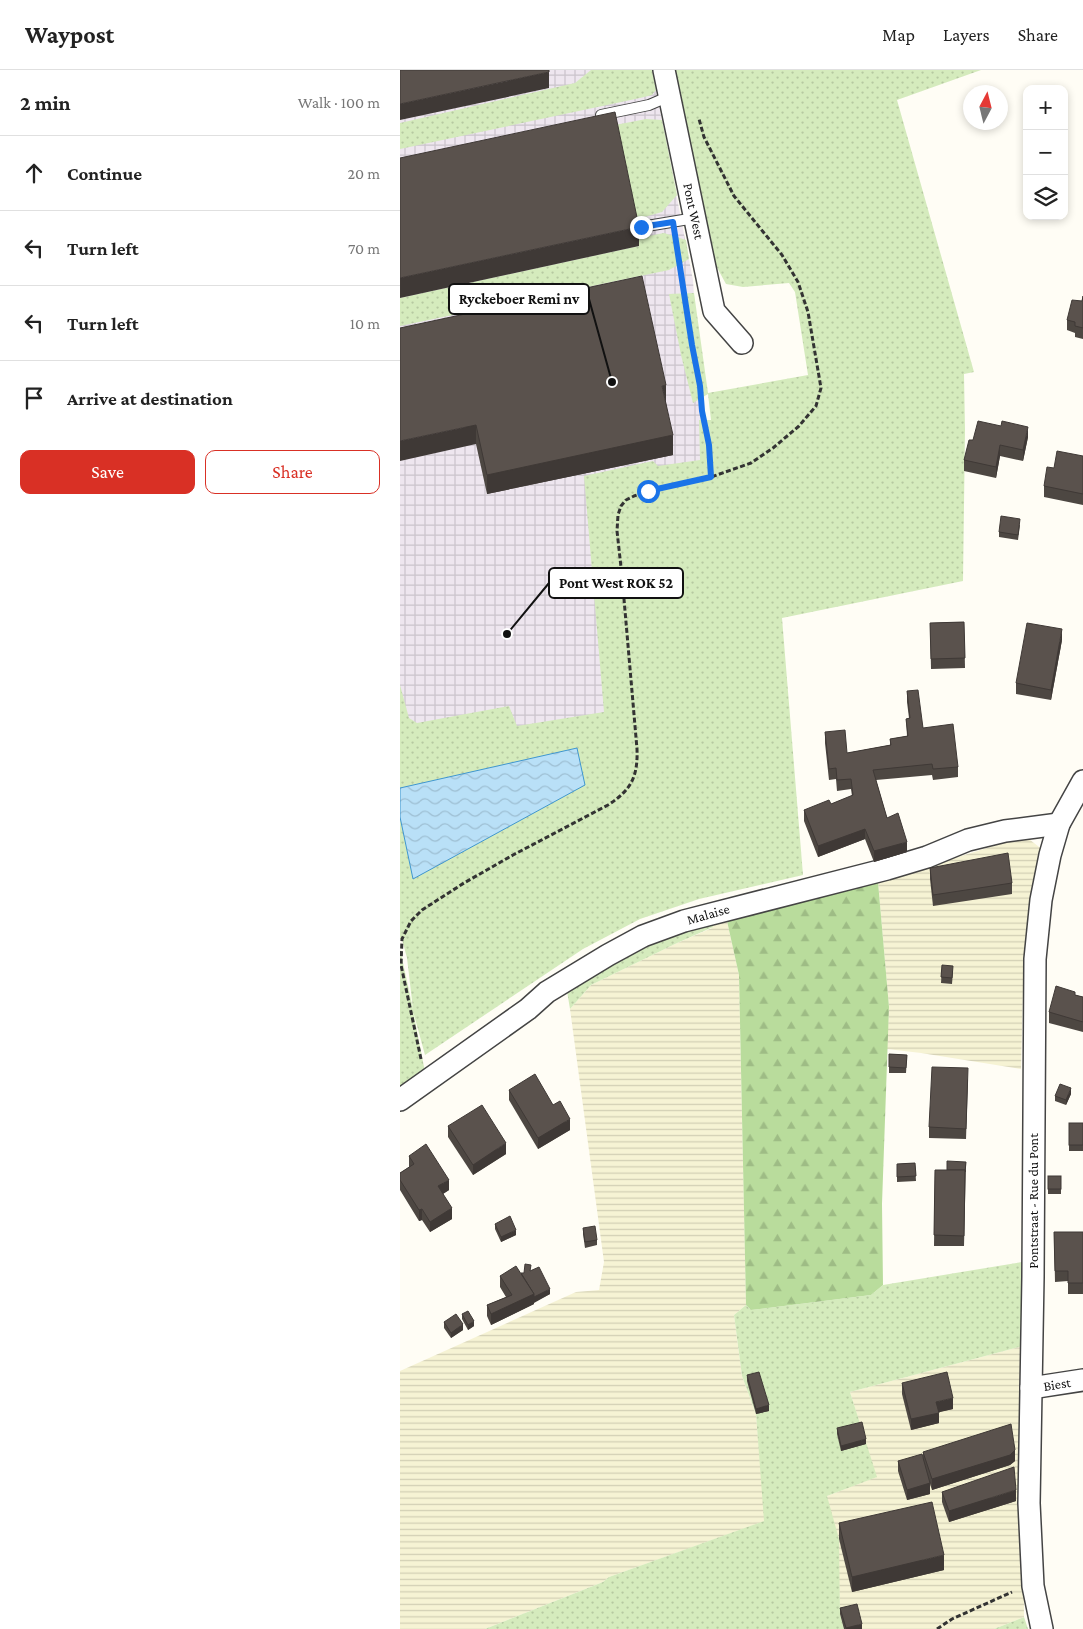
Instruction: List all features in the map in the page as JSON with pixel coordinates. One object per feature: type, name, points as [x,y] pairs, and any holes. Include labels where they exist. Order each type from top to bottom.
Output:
[{"type":"street","name":"Pont West","points":[[664,70],[714,310],[742,343]]},
{"type":"street","name":"Pontstraat - Rue du Pont","points":[[1042,1629],[1034,1586],[1029,1503],[1033,1277],[1035,959],[1041,900],[1050,855],[1059,824],[1083,781]]},
{"type":"street","name":"Malaise","points":[[400,1100],[528,1009],[547,992],[643,936],[684,921],[733,907],[886,869],[926,857],[968,840],[1005,831],[1059,824]]},
{"type":"street","name":"Biest","points":[[1031,1388],[1083,1380]]},
{"type":"lane","points":[[592,118],[649,105],[670,96]]},
{"type":"lane","points":[[641,227],[695,218]]},
{"type":"path","points":[[427,1082],[401,965],[400,949],[402,939],[411,921],[428,906],[464,882],[608,805],[630,787],[637,758],[637,749],[617,531],[618,515],[621,506],[626,500],[634,496],[711,477],[751,463],[773,448],[799,426],[816,406],[821,388],[808,312],[798,282],[782,255],[734,196],[704,136],[699,118]]},
{"type":"path","points":[[680,266],[709,445],[711,477]]},
{"type":"path","points":[[937,1629],[952,1619],[1018,1589],[1034,1586]]},
{"type":"shaded area","points":[[400,70],[652,70],[693,280],[705,466],[626,777],[400,908]]},
{"type":"shaded area","points":[[1025,836],[1043,850],[1026,982],[1023,987],[1021,1069],[887,1049],[889,1007],[878,882]]},
{"type":"shaded area","points":[[710,920],[727,921],[739,975],[746,1305],[734,1315],[742,1376],[756,1414],[765,1521],[609,1577],[603,1582],[485,1629],[400,1629],[400,1371],[576,1292],[599,1290],[604,1262],[570,1009],[591,985],[712,928]]},
{"type":"shaded area","points":[[1023,1346],[1024,1617],[994,1629],[844,1629],[840,1614],[839,1582],[827,1496],[876,1477],[850,1392]]},
{"type":"green space","points":[[591,70],[652,70],[656,90],[652,95],[640,98],[400,149],[400,123],[575,83]]},
{"type":"green space","points":[[675,70],[981,70],[897,100],[974,372],[964,374],[963,581],[782,618],[803,875],[699,899],[640,919],[583,949],[425,1055],[413,1011],[427,1082],[400,1099],[400,949],[413,1009],[407,958],[402,939],[400,939],[400,685],[409,718],[417,723],[509,706],[517,726],[604,712],[584,476],[653,461],[658,466],[700,460],[699,420],[711,420],[708,394],[693,403],[669,294],[694,293],[708,393],[808,375],[795,292],[789,283],[743,287],[726,284],[708,251]]},
{"type":"green space","points":[[646,119],[662,120],[677,195],[662,212],[634,220],[605,127]]},
{"type":"green space","points":[[664,233],[686,240],[689,259],[669,270],[400,326],[400,298],[639,246],[638,238]]},
{"type":"green space","points":[[878,882],[889,1007],[882,1204],[883,1285],[871,1295],[751,1310],[746,1305],[739,975],[727,921]]},
{"type":"green space","points":[[710,920],[713,927],[591,985],[570,1009],[567,991],[591,971]]},
{"type":"green space","points":[[1022,1262],[1023,1346],[850,1392],[877,1477],[827,1496],[839,1539],[840,1614],[844,1629],[485,1629],[603,1582],[609,1577],[764,1521],[756,1414],[742,1376],[734,1315],[746,1305],[751,1310],[871,1295],[883,1285]]},
{"type":"green space","points":[[1024,1617],[1028,1629],[994,1629]]},
{"type":"water","points":[[577,748],[585,785],[413,879],[400,817],[400,788]]},
{"type":"building","points":[[400,70],[549,70],[549,72],[400,104]]},
{"type":"building","points":[[615,112],[639,227],[400,278],[400,158]]},
{"type":"building","points":[[642,276],[666,385],[662,386],[673,435],[487,475],[476,425],[400,441],[400,328]]},
{"type":"building","points":[[1083,296],[1083,328],[1075,326],[1075,322],[1067,320],[1072,300],[1082,301]]},
{"type":"building","points":[[978,421],[1001,426],[1002,421],[1028,427],[1023,450],[1000,445],[996,467],[964,460],[969,440],[973,440]]},
{"type":"building","points":[[1057,451],[1083,456],[1083,494],[1044,486],[1047,467],[1054,468]]},
{"type":"building","points":[[1001,516],[1020,519],[1018,535],[999,532]]},
{"type":"building","points":[[964,622],[965,658],[931,659],[930,623]]},
{"type":"building","points":[[1027,623],[1062,629],[1051,690],[1016,683]]},
{"type":"building","points":[[918,690],[923,728],[953,724],[958,767],[933,769],[932,764],[873,770],[887,818],[898,813],[907,842],[874,851],[865,829],[818,846],[804,810],[829,800],[831,804],[853,795],[851,779],[837,780],[836,768],[829,769],[825,732],[845,730],[847,753],[891,745],[890,739],[908,736],[906,719],[910,718],[907,691]]},
{"type":"building","points":[[1008,853],[1012,883],[933,895],[930,868]]},
{"type":"building","points":[[942,965],[953,966],[952,978],[941,977]]},
{"type":"building","points":[[1056,986],[1075,992],[1075,995],[1083,997],[1083,1022],[1049,1012]]},
{"type":"building","points":[[889,1054],[907,1055],[906,1068],[889,1067]]},
{"type":"building","points":[[932,1067],[968,1068],[966,1129],[929,1127]]},
{"type":"building","points":[[535,1074],[553,1105],[560,1101],[570,1119],[538,1138],[509,1090]]},
{"type":"building","points":[[1060,1084],[1071,1088],[1066,1100],[1055,1096]]},
{"type":"building","points":[[482,1105],[506,1143],[473,1165],[448,1126]]},
{"type":"building","points":[[1069,1123],[1083,1123],[1083,1145],[1069,1145]]},
{"type":"building","points":[[426,1144],[449,1180],[438,1186],[452,1208],[430,1222],[422,1209],[419,1210],[400,1180],[400,1173],[414,1164],[409,1156]]},
{"type":"building","points":[[947,1161],[966,1162],[965,1172],[965,1170],[947,1170]]},
{"type":"building","points":[[915,1163],[916,1176],[897,1177],[897,1164]]},
{"type":"building","points":[[935,1170],[965,1170],[964,1236],[934,1235]]},
{"type":"building","points":[[1048,1176],[1061,1176],[1061,1189],[1048,1189]]},
{"type":"building","points":[[510,1216],[516,1230],[501,1237],[495,1224]]},
{"type":"building","points":[[595,1226],[597,1240],[585,1242],[583,1228]]},
{"type":"building","points":[[1054,1232],[1083,1232],[1083,1283],[1068,1283],[1068,1271],[1055,1271]]},
{"type":"building","points":[[525,1264],[531,1265],[530,1271],[539,1267],[550,1289],[534,1297],[521,1273],[524,1273]]},
{"type":"building","points":[[516,1266],[534,1294],[491,1314],[487,1305],[512,1295],[500,1276]]},
{"type":"building","points":[[468,1311],[474,1321],[468,1325],[462,1314]]},
{"type":"building","points":[[456,1314],[463,1324],[451,1333],[444,1322]]},
{"type":"building","points":[[759,1372],[769,1405],[756,1409],[747,1375]]},
{"type":"building","points":[[947,1372],[953,1398],[936,1402],[939,1413],[911,1419],[902,1383]]},
{"type":"building","points":[[862,1422],[866,1439],[841,1446],[837,1428]]},
{"type":"building","points":[[1011,1424],[1015,1450],[1010,1455],[932,1479],[923,1452]]},
{"type":"building","points":[[922,1454],[930,1483],[907,1490],[898,1461]]},
{"type":"building","points":[[1014,1467],[1016,1490],[949,1511],[942,1492]]},
{"type":"building","points":[[932,1502],[944,1555],[852,1577],[839,1523]]},
{"type":"building","points":[[857,1604],[862,1624],[846,1628],[840,1608]]},
{"type":"place","name":"Ryckeboer Remi nv","points":[[612,382]]},
{"type":"place","name":"Pont West ROK 52","points":[[507,634]]},
{"type":"route","points":[[641,227],[673,222],[709,445],[711,477],[648,491]]}]
